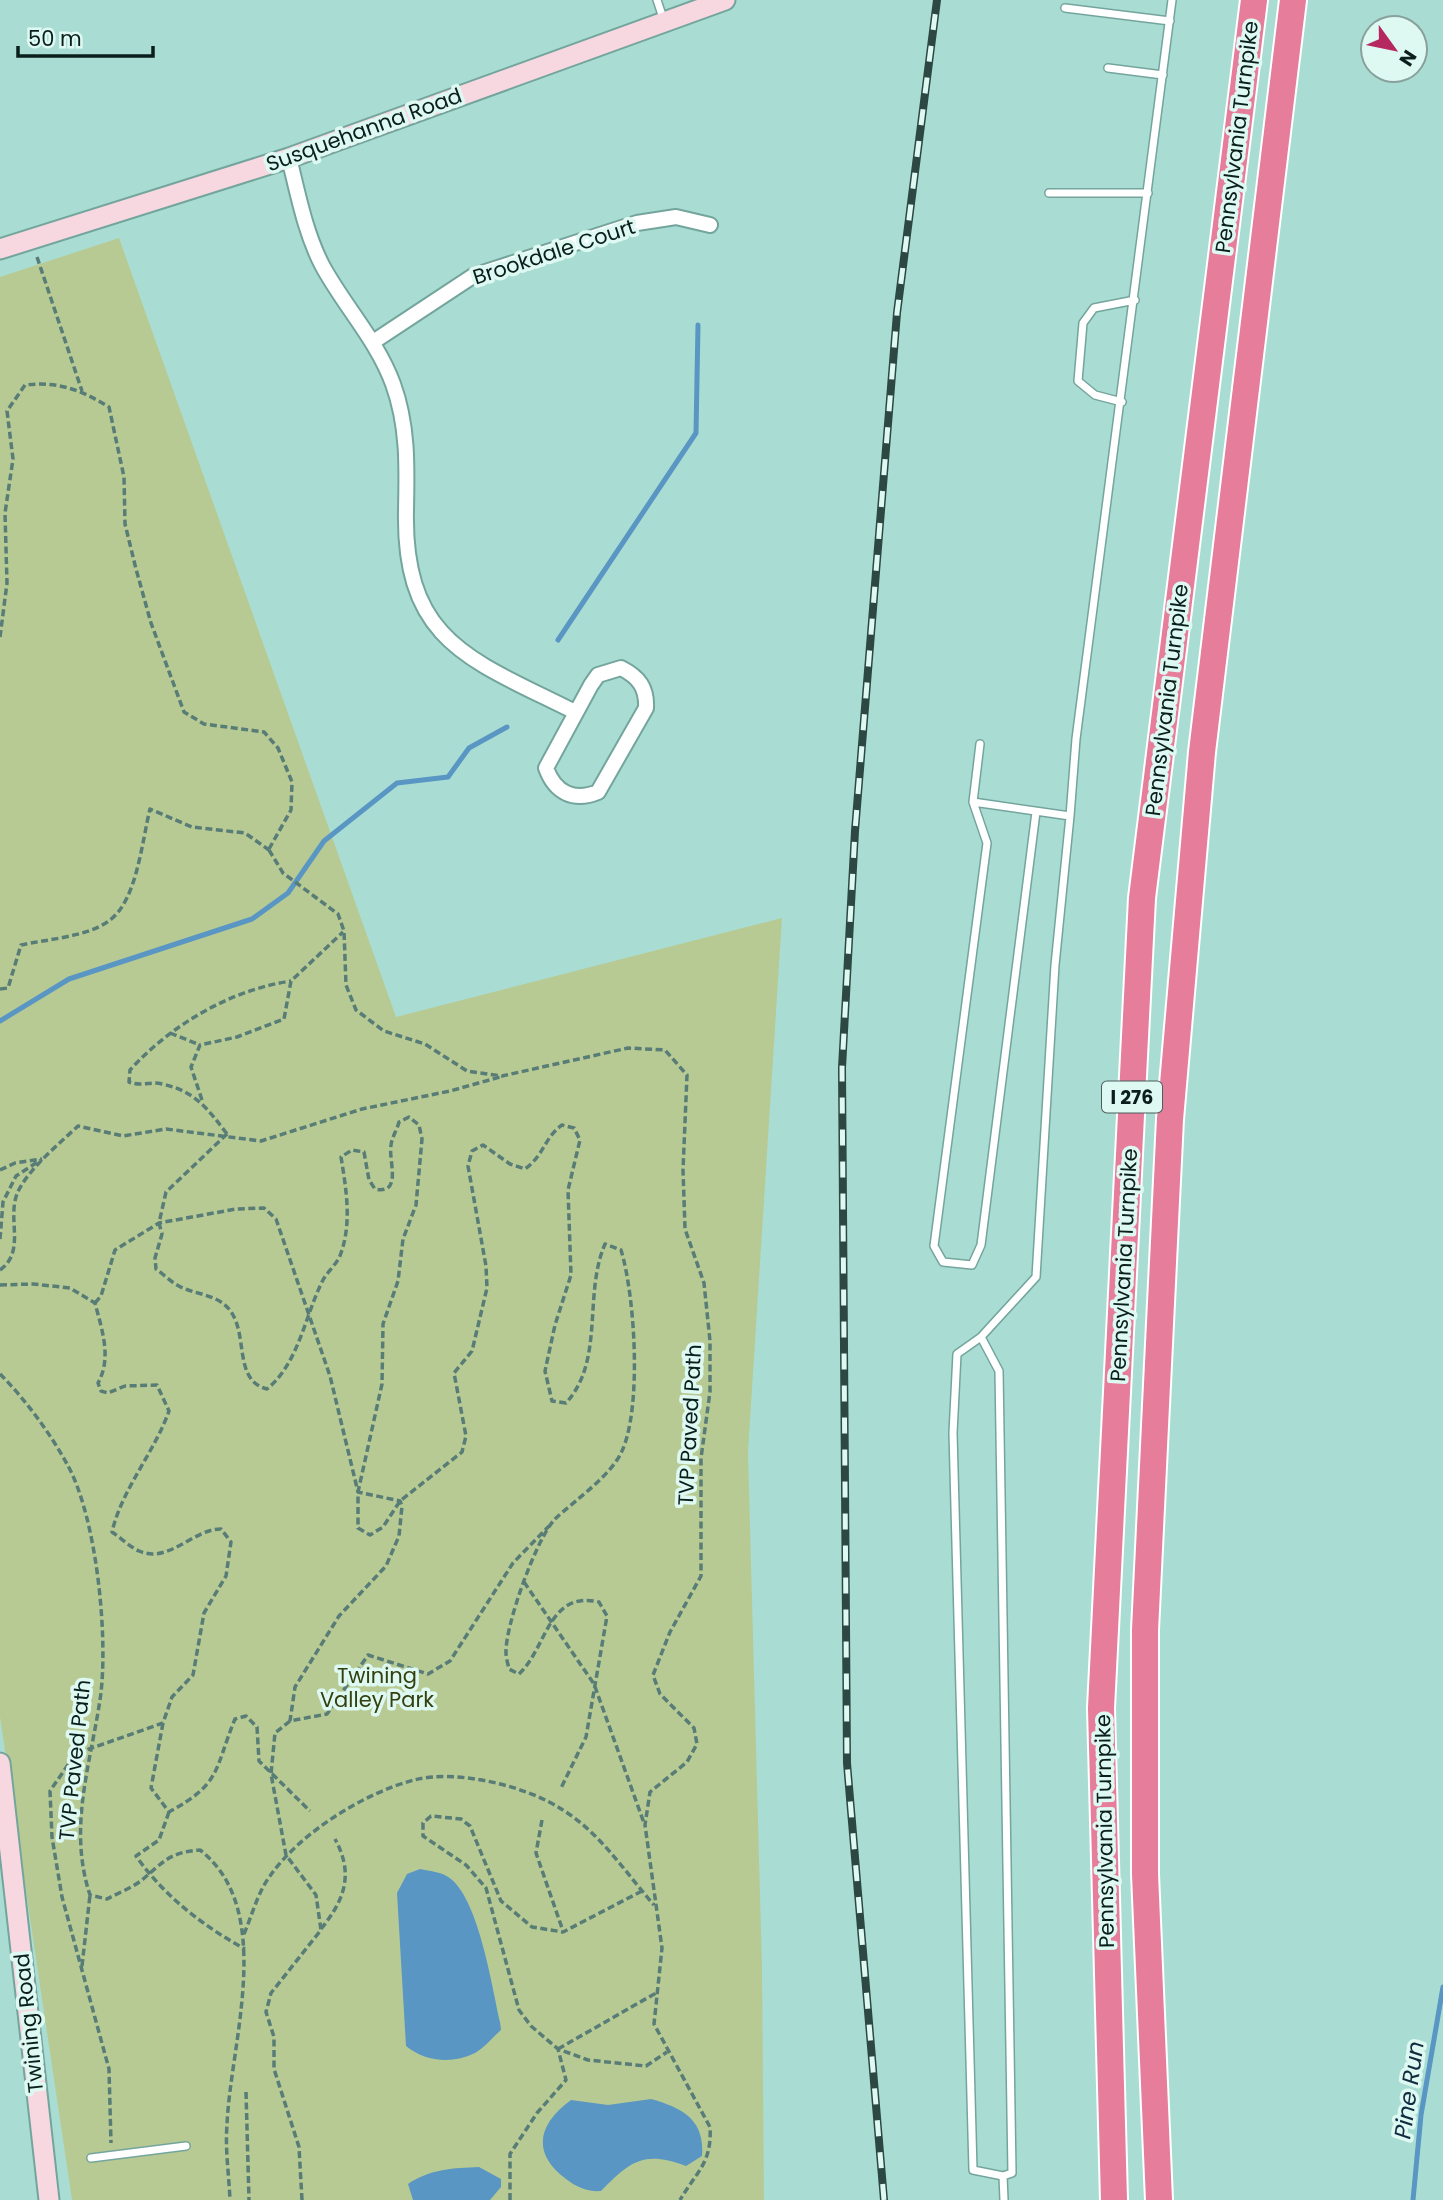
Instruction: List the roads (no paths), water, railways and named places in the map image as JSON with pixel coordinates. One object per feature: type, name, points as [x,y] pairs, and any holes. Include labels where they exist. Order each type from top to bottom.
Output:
[{"type":"highway","name":"Pennsylvania Turnpike","points":[[1114,2200],[1101,1708],[1142,898],[1255,0]]},
{"type":"highway","name":"Pennsylvania Turnpike","points":[[1159,2200],[1145,1874],[1145,1630],[1170,1119],[1202,752],[1293,0]]},
{"type":"main road","name":"Susquehanna Road","points":[[0,249],[289,158],[725,0]]},
{"type":"main road","name":"Twining Road","points":[[0,1763],[49,2200]]},
{"type":"street","points":[[289,158],[309,232],[322,264],[384,360],[401,407],[407,446],[405,535],[420,603],[440,633],[467,657],[575,712]]},
{"type":"street","name":"Brookdale Court","points":[[373,342],[473,276],[637,223],[676,218],[710,225]]},
{"type":"street","points":[[621,668],[632,673],[647,694],[646,708],[606,782],[598,792],[586,797],[573,796],[559,790],[551,782],[546,768],[575,712],[598,675],[611,669],[621,668]]},
{"type":"lane","points":[[657,0],[664,22]]},
{"type":"lane","points":[[981,1337],[999,1371],[1012,2173],[1003,2176],[973,2170],[953,1433],[957,1354],[981,1337],[1036,1277],[1055,965],[1076,739],[1122,402],[1172,0]]},
{"type":"lane","points":[[1065,8],[1170,21]]},
{"type":"lane","points":[[1108,68],[1163,75]]},
{"type":"lane","points":[[1049,192],[1148,193]]},
{"type":"lane","points":[[1122,402],[1104,399],[1079,381],[1083,323],[1094,308],[1135,300]]},
{"type":"lane","points":[[980,744],[973,802],[987,843],[934,1246],[943,1262],[972,1265],[981,1244],[1036,811]]},
{"type":"lane","points":[[973,802],[1070,816]]},
{"type":"lane","points":[[91,2158],[186,2146]]},
{"type":"lane","points":[[1003,2176],[1004,2200]]},
{"type":"water","points":[[420,1869],[448,1877],[461,1890],[477,1925],[500,2022],[501,2030],[482,2048],[458,2059],[430,2058],[406,2046],[397,1893],[407,1874]]},
{"type":"water","points":[[651,2099],[690,2117],[700,2133],[702,2156],[686,2166],[659,2159],[638,2162],[620,2173],[601,2191],[582,2188],[570,2182],[547,2159],[543,2139],[546,2129],[551,2119],[571,2100],[608,2105]]},
{"type":"water","points":[[479,2167],[501,2179],[501,2187],[490,2200],[413,2200],[408,2184],[416,2179],[442,2170]]},
{"type":"waterway","points":[[558,640],[696,433],[698,325]]},
{"type":"waterway","points":[[0,1021],[69,979],[252,919],[288,893],[324,841],[397,783],[448,777],[469,748],[507,727]]},
{"type":"waterway","name":"Pine Run","points":[[1413,2200],[1421,2115],[1443,1987]]},
{"type":"railway","points":[[884,2200],[847,1763],[842,1068],[855,831],[897,313],[937,0]]},
{"type":"park label","name":"Twining Valley Park","points":[[377,1688]]}]
